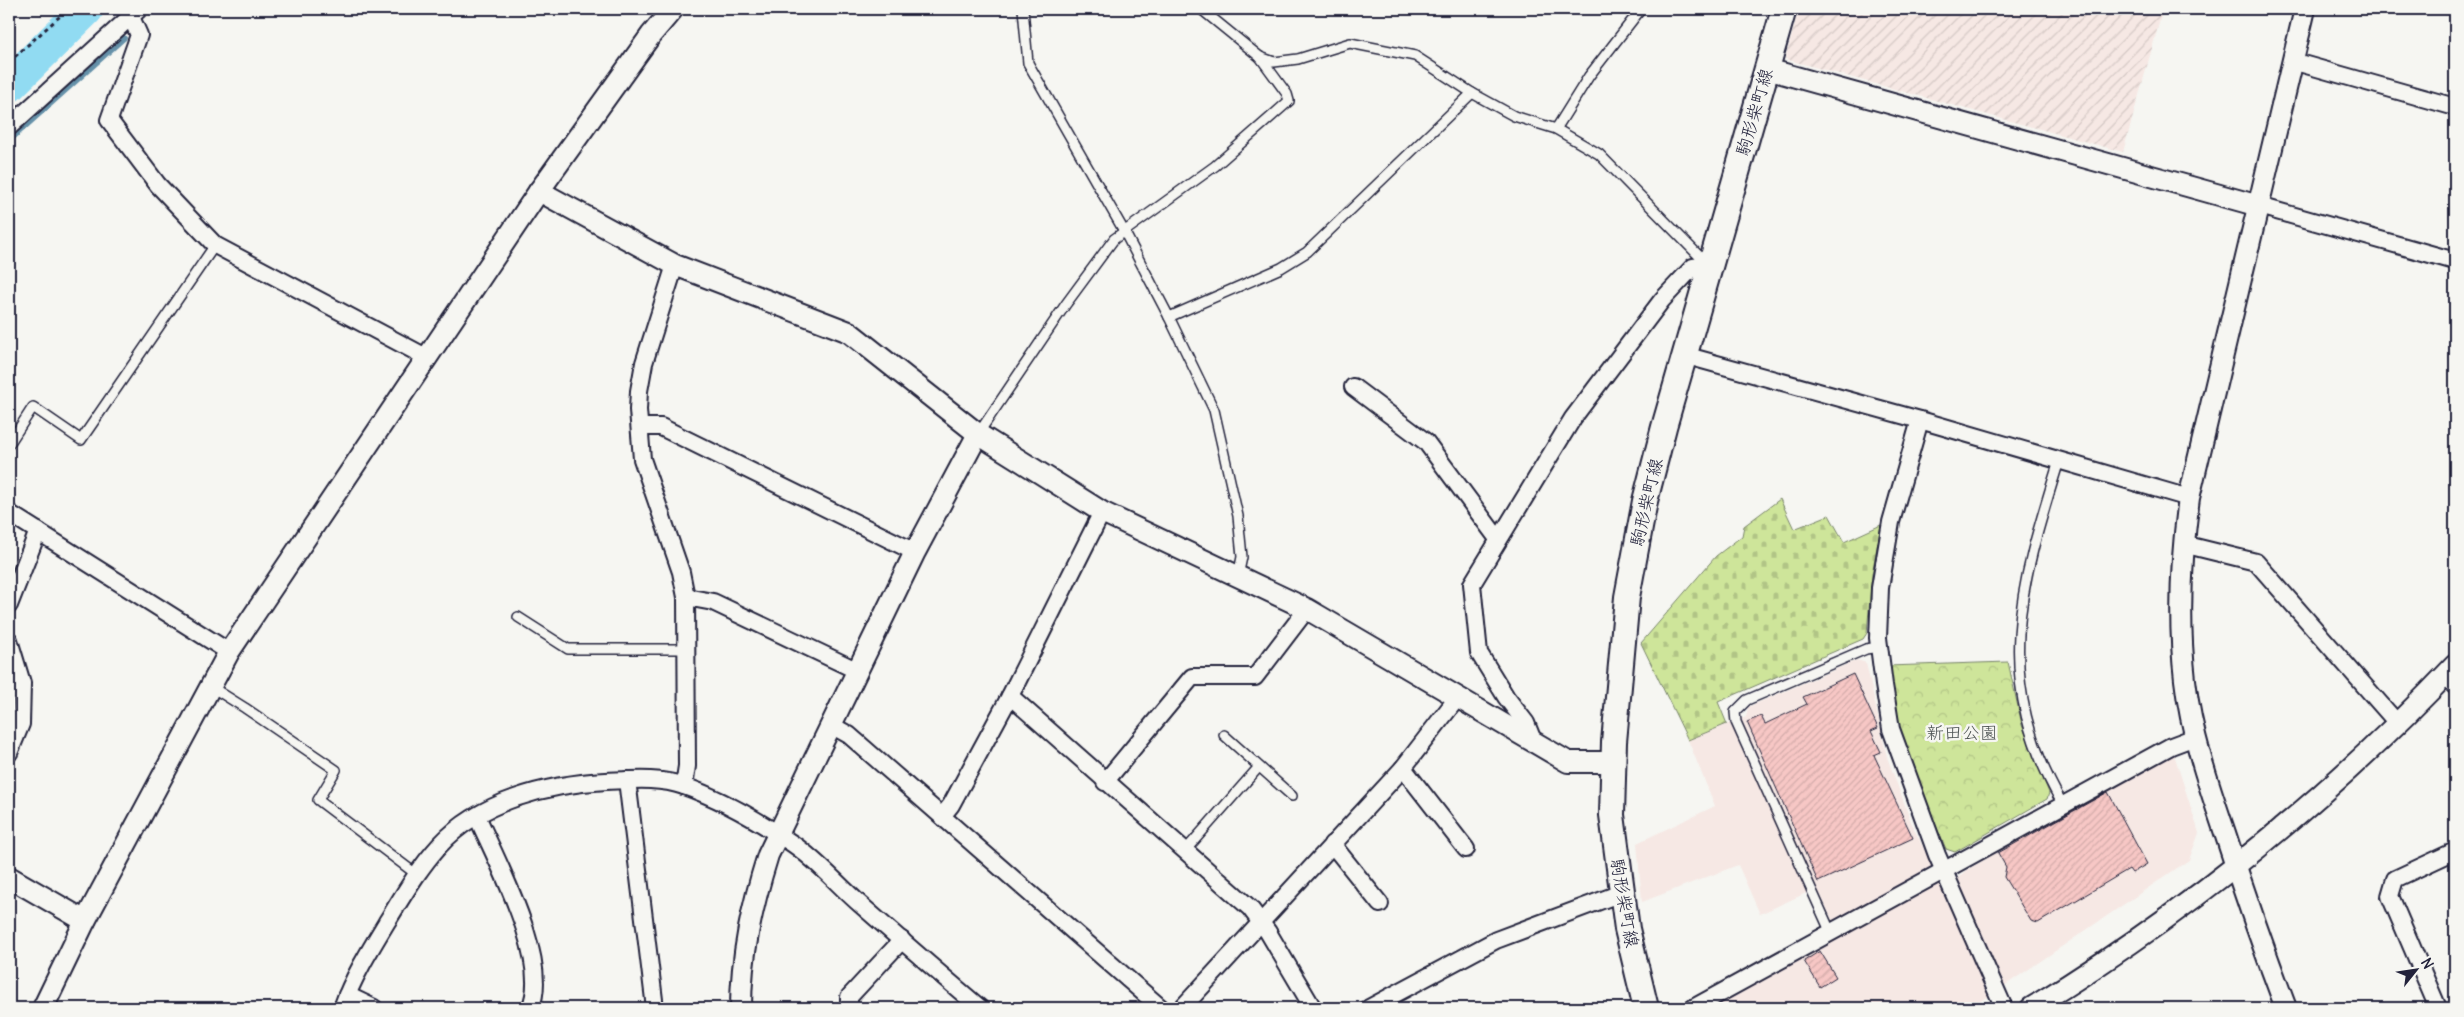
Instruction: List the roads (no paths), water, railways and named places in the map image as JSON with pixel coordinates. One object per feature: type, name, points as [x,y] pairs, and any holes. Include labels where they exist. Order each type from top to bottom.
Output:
[{"type":"main road","name":"駒形柴町線","points":[[1646,1008],[1621,893],[1612,815],[1613,762],[1619,671],[1627,597],[1635,548],[1664,427],[1784,9]]},
{"type":"street","points":[[43,1008],[85,921],[209,686],[229,652],[539,191],[651,34],[673,9]]},
{"type":"street","points":[[2286,1008],[2236,866],[2195,737],[2181,634],[2183,544],[2189,498],[2305,9]]},
{"type":"street","points":[[135,13],[139,35],[108,120],[158,185],[215,245],[426,357]]},
{"type":"street","points":[[9,127],[135,13]]},
{"type":"street","points":[[2292,61],[2455,107]]},
{"type":"street","points":[[1767,69],[2455,261]]},
{"type":"street","points":[[539,191],[675,265],[849,332],[978,434],[1102,512],[1307,609],[1568,762],[1613,762]]},
{"type":"street","points":[[675,265],[644,363],[639,391],[642,459],[681,572],[686,597],[687,766],[684,786]]},
{"type":"street","points":[[1534,743],[1526,723],[1506,697],[1478,653],[1472,584],[1573,418],[1662,300],[1693,267],[1709,266]]},
{"type":"street","points":[[1684,355],[1920,420],[2189,498]]},
{"type":"street","points":[[1353,387],[1426,442],[1498,539]]},
{"type":"street","points":[[1920,420],[1891,522],[1880,588],[1879,647],[1891,728],[1944,870],[2004,1008]]},
{"type":"street","points":[[640,427],[661,427],[915,552]]},
{"type":"street","points":[[741,1008],[743,966],[750,916],[768,855],[915,552],[978,434]]},
{"type":"street","points":[[943,815],[951,805],[1010,696],[1102,512]]},
{"type":"street","points":[[9,513],[229,652]]},
{"type":"street","points":[[9,605],[38,531]]},
{"type":"street","points":[[2183,544],[2256,562],[2398,724]]},
{"type":"street","points":[[686,597],[713,602],[858,671]]},
{"type":"street","points":[[1104,782],[1192,677],[1255,677],[1307,609]]},
{"type":"street","points":[[9,753],[21,724],[22,683],[10,646]]},
{"type":"street","points":[[2031,1008],[2127,947],[2236,866],[2304,810],[2452,676]]},
{"type":"street","points":[[1010,696],[1104,782],[1250,908],[1261,922],[1313,1008]]},
{"type":"street","points":[[1182,1008],[1403,768],[1458,698]]},
{"type":"street","points":[[831,725],[849,735],[943,815],[1161,1008]]},
{"type":"street","points":[[1693,1008],[2171,746],[2195,737]]},
{"type":"street","points":[[1403,768],[1466,849]]},
{"type":"street","points":[[628,780],[655,1008]]},
{"type":"street","points":[[374,1008],[345,1002],[376,938],[416,874],[440,844],[477,816],[507,801],[550,788],[588,782],[628,780],[668,782],[684,786],[734,809],[795,845],[980,1008]]},
{"type":"street","points":[[477,816],[524,924],[531,949],[536,975],[533,1002],[530,1008]]},
{"type":"street","points":[[1332,844],[1380,904]]},
{"type":"street","points":[[2438,1008],[2390,896],[2395,879],[2455,851]]},
{"type":"street","points":[[9,877],[85,921]]},
{"type":"street","points":[[1369,1008],[1496,940],[1621,893]]},
{"type":"street","points":[[849,1008],[847,1003],[849,997],[902,940]]},
{"type":"lane","points":[[1023,9],[1028,63],[1124,231],[1169,317],[1214,410],[1238,516],[1242,557],[1238,576]]},
{"type":"lane","points":[[978,434],[1066,304],[1114,239],[1167,203],[1215,166],[1289,101],[1287,94],[1260,57],[1201,9]]},
{"type":"lane","points":[[1556,129],[1589,76],[1641,9]]},
{"type":"lane","points":[[1260,57],[1274,62],[1298,59],[1350,43],[1415,56],[1472,93],[1514,116],[1556,129],[1599,154],[1709,266]]},
{"type":"lane","points":[[1169,317],[1281,268],[1307,252],[1472,93]]},
{"type":"lane","points":[[9,444],[33,407],[81,440],[215,245]]},
{"type":"lane","points":[[2060,461],[2033,548],[2023,592],[2020,614],[2018,669],[2025,718],[2037,750],[2063,805]]},
{"type":"lane","points":[[518,617],[568,648],[686,649]]},
{"type":"lane","points":[[1831,932],[1736,722],[1735,712],[1747,700],[1866,649],[1879,647]]},
{"type":"lane","points":[[209,686],[245,708],[336,770],[318,800],[416,874]]},
{"type":"lane","points":[[1224,735],[1258,768],[1292,796]]},
{"type":"lane","points":[[1184,852],[1258,768]]},
{"type":"waterway","points":[[9,85],[86,9]]},
{"type":"waterway","points":[[152,12],[156,9]]},
{"type":"waterway","points":[[9,141],[124,38]]},
{"type":"park label","name":"新田公園","points":[[1962,732]]}]
